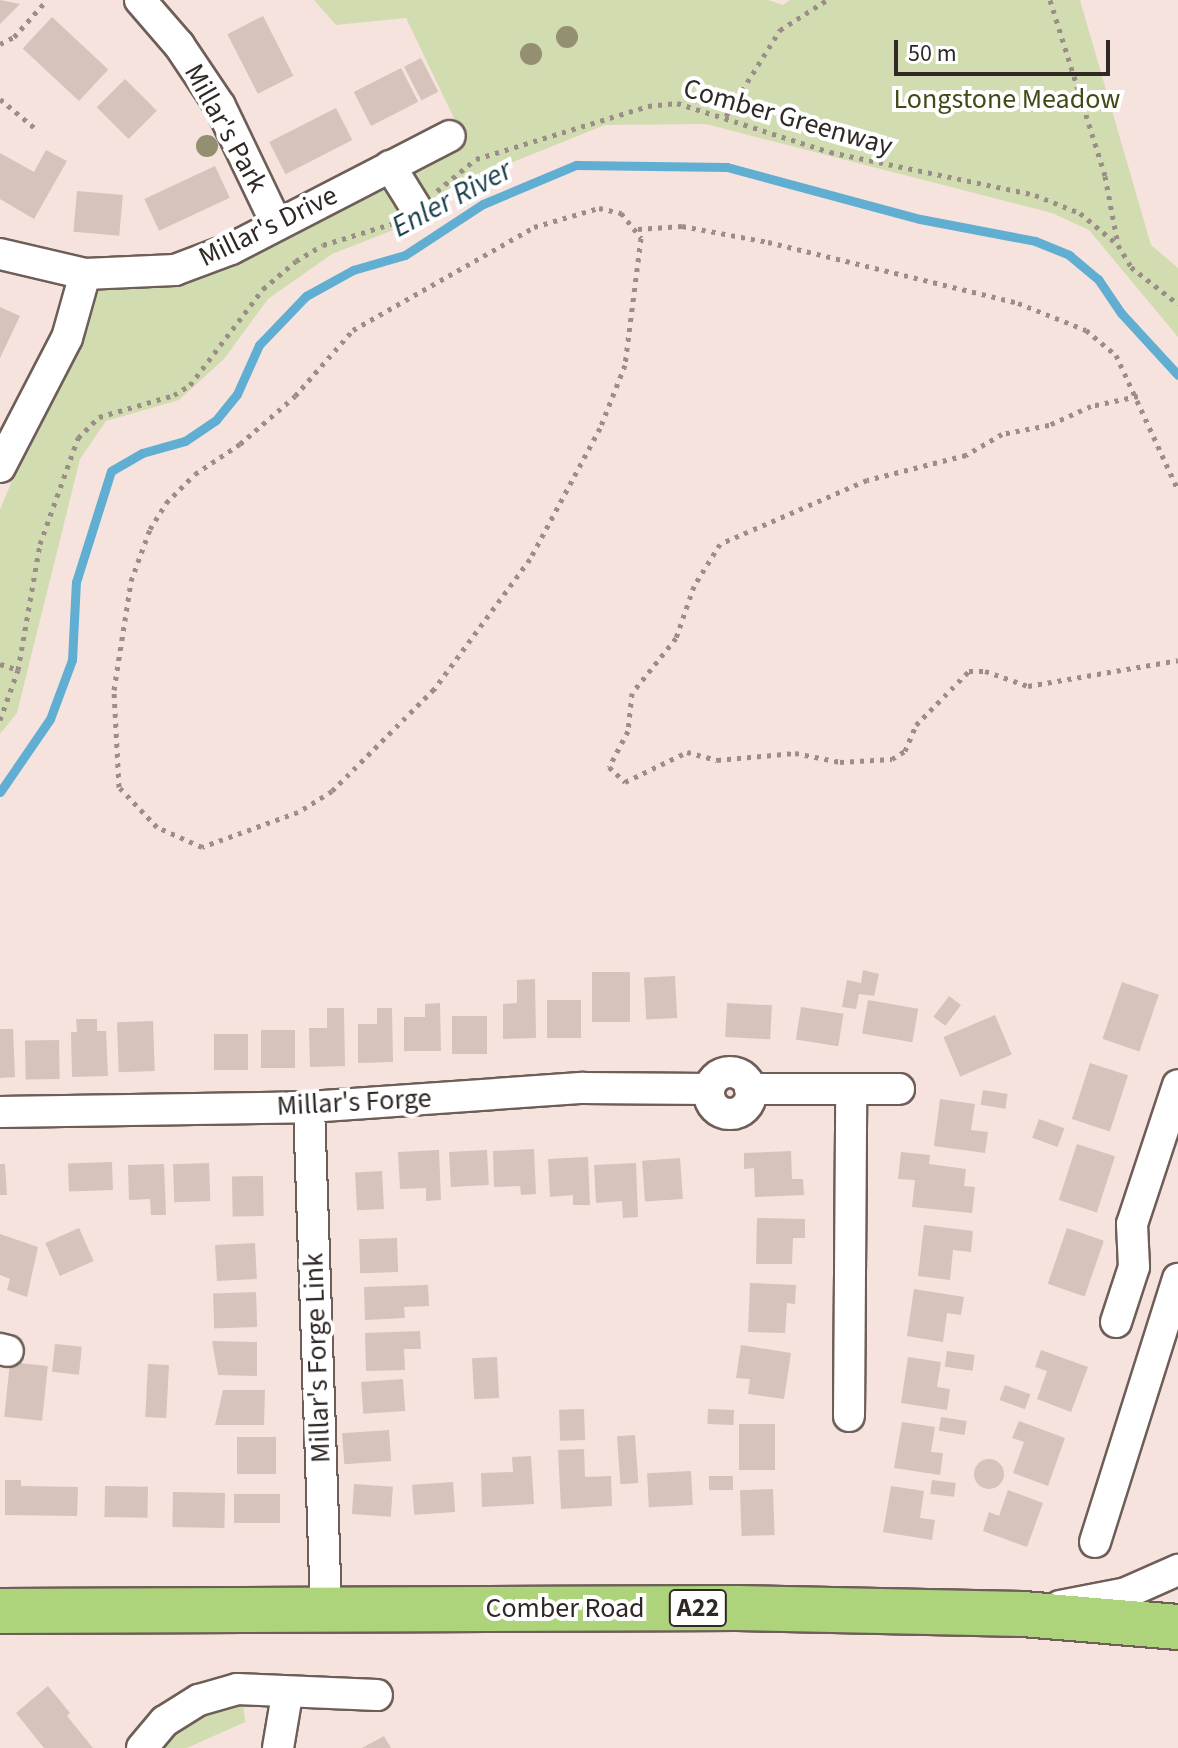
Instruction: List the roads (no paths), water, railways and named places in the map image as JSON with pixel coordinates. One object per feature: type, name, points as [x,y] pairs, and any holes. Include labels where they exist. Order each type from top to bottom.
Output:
[{"type":"highway","name":"Comber Road","points":[[0,1611],[737,1608],[1023,1614],[1178,1627]]},
{"type":"street","name":"Millar's Park","points":[[140,0],[179,45],[220,106],[276,223]]},
{"type":"street","name":"Millar's Drive","points":[[0,254],[85,274],[175,270],[231,249],[276,223],[450,136]]},
{"type":"street","points":[[390,166],[416,208]]},
{"type":"street","points":[[0,467],[67,338],[85,274]]},
{"type":"street","points":[[1116,1322],[1134,1267],[1132,1224],[1166,1161],[1178,1085]]},
{"type":"street","name":"Millar's Forge","points":[[0,1112],[309,1107],[583,1088],[709,1089],[714,1107],[730,1114],[747,1105],[750,1089],[899,1089]]},
{"type":"street","points":[[849,1416],[855,1150],[851,1090]]},
{"type":"street","name":"Millar's Forge Link","points":[[309,1107],[326,1608]]},
{"type":"street","points":[[1095,1542],[1177,1285]]},
{"type":"street","points":[[1023,1614],[1126,1593],[1178,1570]]},
{"type":"street","points":[[142,1748],[165,1721],[199,1700],[237,1689],[287,1695],[377,1695]]},
{"type":"street","points":[[278,1748],[287,1695]]},
{"type":"waterway","name":"Enler River","points":[[0,792],[50,719],[72,660],[76,582],[111,471],[142,453],[185,441],[216,420],[237,394],[259,345],[306,296],[353,270],[405,255],[483,204],[576,165],[727,167],[920,219],[1035,241],[1069,255],[1098,279],[1121,313],[1178,375]]},
{"type":"park label","name":"Longstone Meadow","points":[[1007,99]]}]
